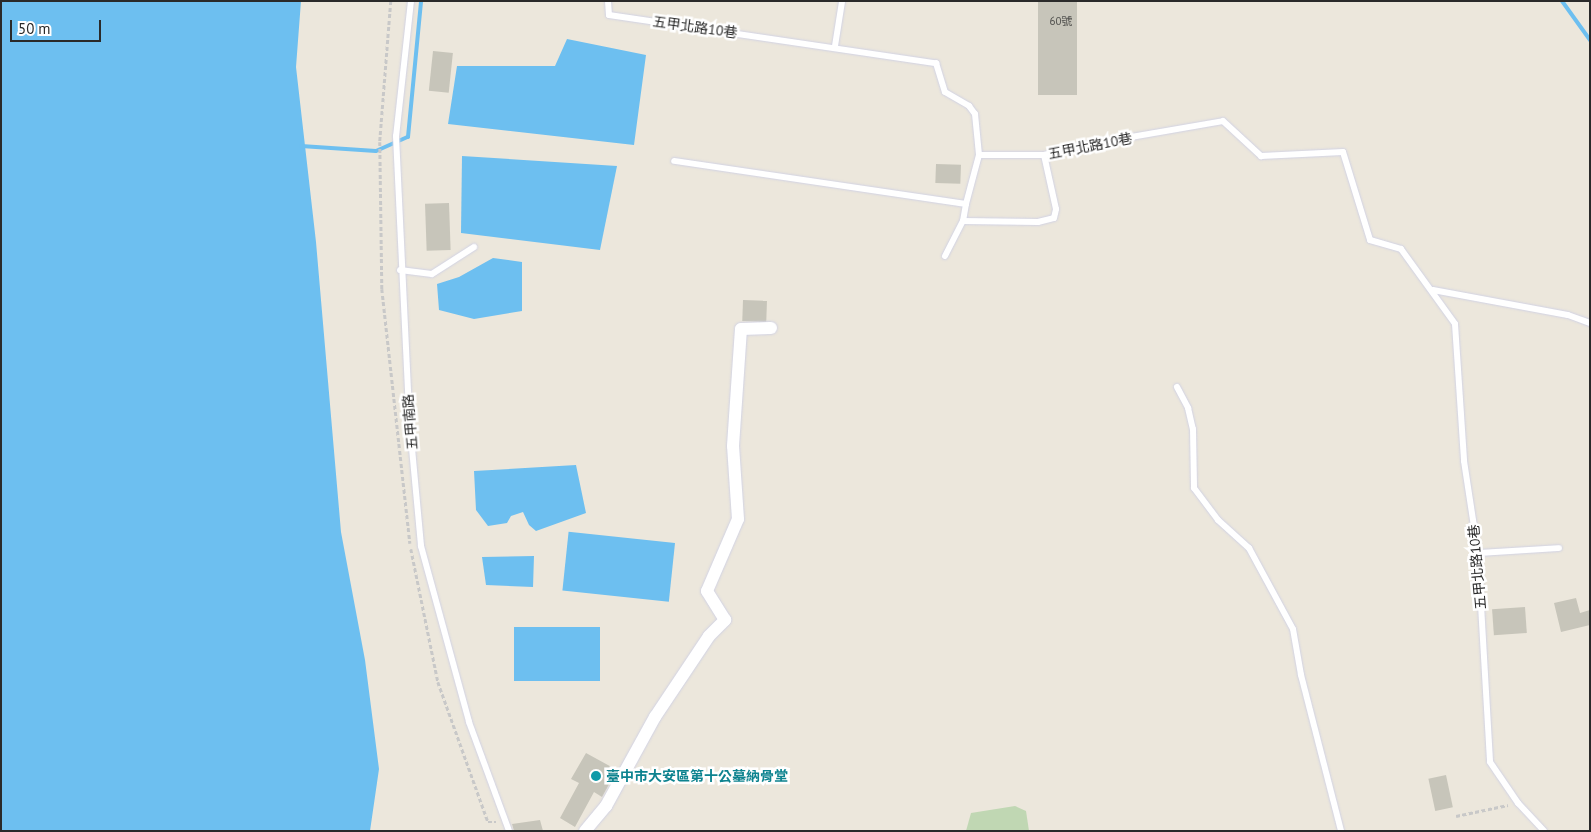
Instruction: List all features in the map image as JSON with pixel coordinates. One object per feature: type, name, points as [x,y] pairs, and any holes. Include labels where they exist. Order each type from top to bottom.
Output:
[{"type":"street","points":[[585,831],[606,806],[655,718],[709,636],[725,620],[707,591],[738,519],[733,446],[742,329],[770,328]]},
{"type":"lane","name":"五甲南路","points":[[411,1],[396,136],[400,270],[421,546],[469,722],[509,831]]},
{"type":"lane","name":"五甲北路10巷","points":[[608,1],[608,15],[835,46],[936,63],[945,92],[969,106],[975,114],[979,155],[1044,155],[1079,146],[1223,121],[1261,156],[1344,152],[1370,240],[1401,249],[1433,290],[1455,324],[1464,460],[1478,553],[1490,762],[1518,803],[1544,831]]},
{"type":"lane","points":[[835,46],[842,2]]},
{"type":"lane","points":[[944,256],[963,221],[979,155]]},
{"type":"lane","points":[[963,221],[1038,222],[1054,218],[1056,209],[1044,155]]},
{"type":"lane","points":[[674,161],[966,204]]},
{"type":"lane","points":[[400,270],[432,274],[474,248]]},
{"type":"lane","points":[[1433,290],[1568,315],[1590,323]]},
{"type":"lane","points":[[1177,387],[1188,408],[1193,429],[1194,488],[1218,520],[1249,548],[1293,629],[1301,675],[1342,831]]},
{"type":"lane","points":[[1478,553],[1559,548]]},
{"type":"path","points":[[380,155],[391,1]]},
{"type":"path","points":[[1456,816],[1518,803]]},
{"type":"green space","points":[[1015,806],[1026,811],[1029,831],[966,831],[971,813]]},
{"type":"water","points":[[1,1],[301,1],[296,67],[316,242],[341,532],[365,660],[379,769],[370,831],[1,831]]},
{"type":"water","points":[[567,39],[646,55],[634,145],[448,124],[457,66],[555,66]]},
{"type":"water","points":[[462,156],[617,166],[600,250],[461,233]]},
{"type":"water","points":[[493,258],[522,262],[522,311],[474,319],[439,310],[437,284],[459,277]]},
{"type":"water","points":[[576,465],[586,513],[536,531],[529,525],[523,512],[511,516],[507,523],[488,526],[476,510],[474,471]]},
{"type":"water","points":[[569,532],[675,543],[669,602],[562,590]]},
{"type":"water","points":[[534,556],[533,587],[486,585],[482,557]]},
{"type":"water","points":[[514,627],[600,627],[600,681],[514,681]]},
{"type":"building","points":[[1038,1],[1077,1],[1077,95],[1038,95]]},
{"type":"building","points":[[433,51],[453,53],[449,93],[429,91]]},
{"type":"building","points":[[936,164],[961,165],[960,184],[935,183]]},
{"type":"building","points":[[449,203],[451,250],[427,251],[425,204]]},
{"type":"building","points":[[743,300],[767,301],[766,322],[742,321]]},
{"type":"building","points":[[1576,598],[1580,613],[1590,610],[1590,625],[1561,632],[1554,603]]},
{"type":"building","points":[[1525,607],[1527,633],[1494,635],[1492,609]]},
{"type":"building","name":"臺中市大安區第十公墓納骨堂","points":[[586,753],[617,770],[602,797],[594,792],[575,827],[560,818],[579,783],[571,779]]},
{"type":"building","points":[[1446,775],[1453,807],[1435,811],[1428,779]]},
{"type":"building","points":[[540,820],[543,831],[514,831],[512,824]]},
{"type":"waterway","points":[[301,146],[376,151],[408,137],[421,1]]},
{"type":"waterway","points":[[1562,1],[1590,40]]},
{"type":"place","name":"臺中市大安區第十公墓納骨堂","points":[[596,776]]}]
